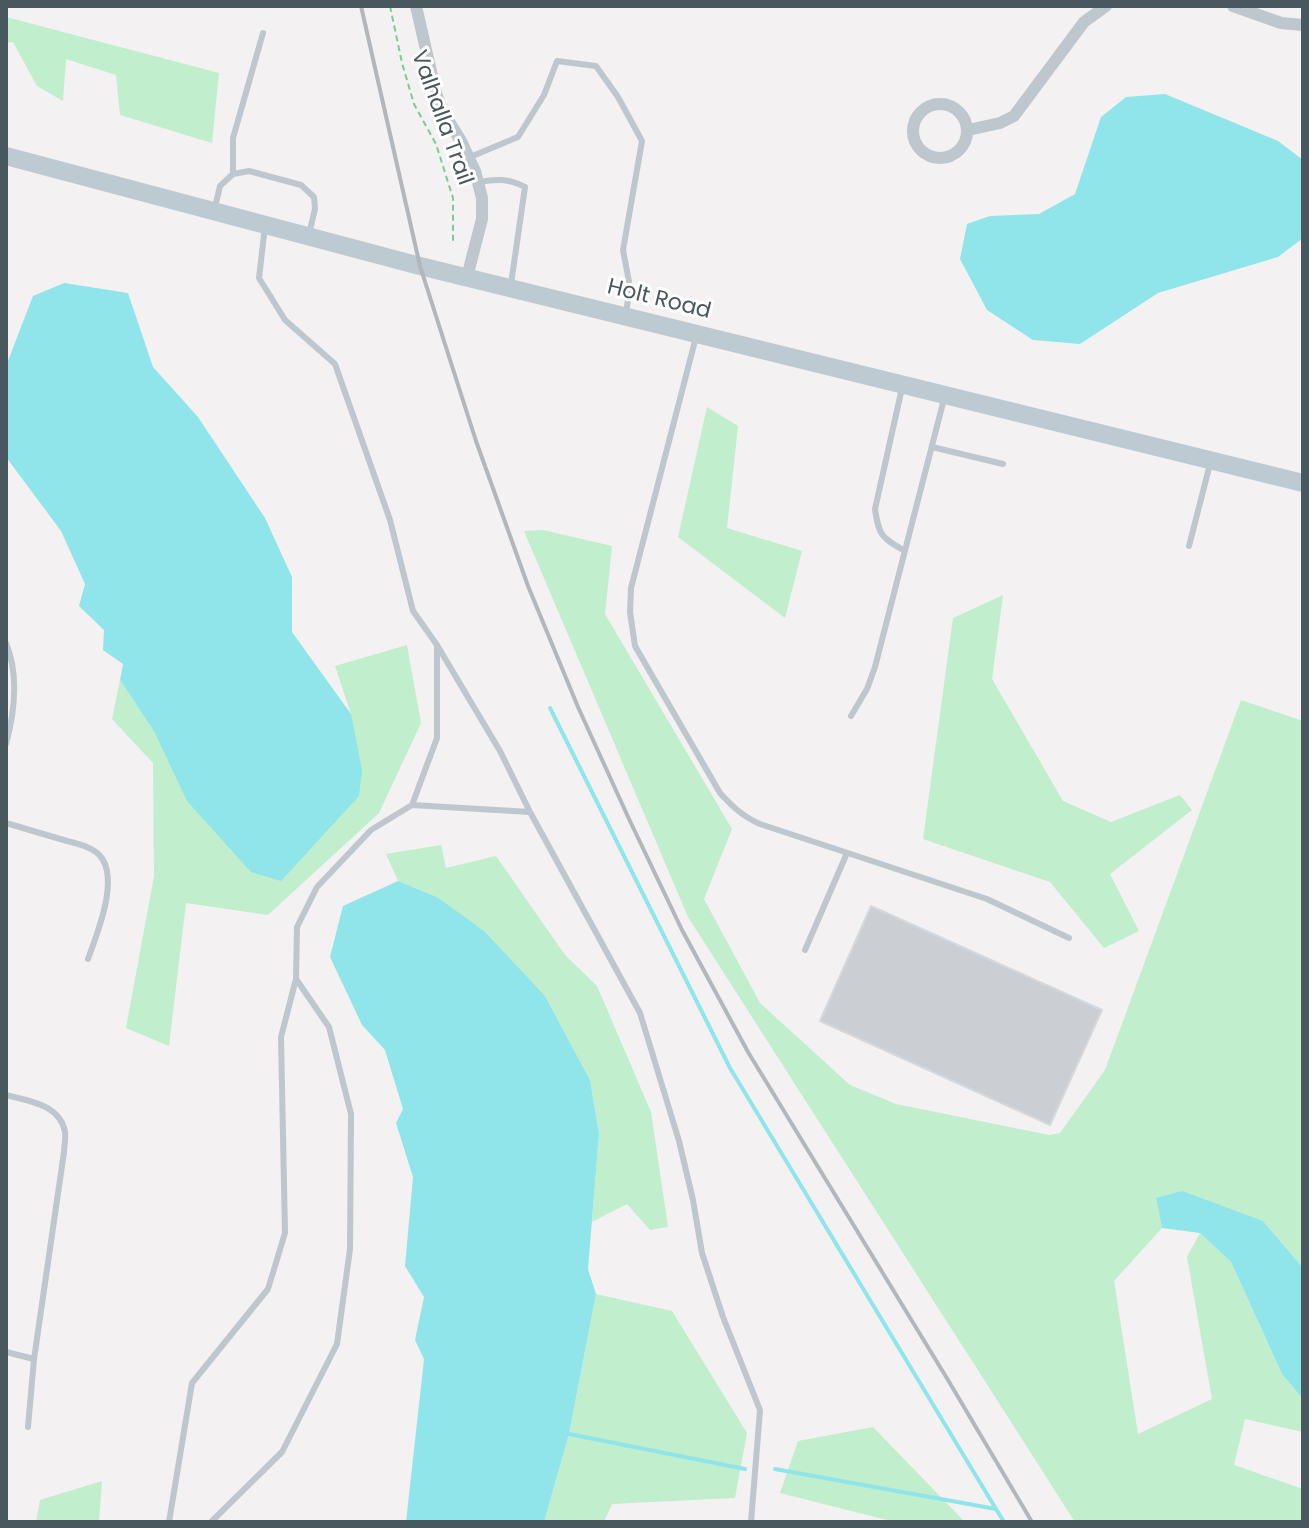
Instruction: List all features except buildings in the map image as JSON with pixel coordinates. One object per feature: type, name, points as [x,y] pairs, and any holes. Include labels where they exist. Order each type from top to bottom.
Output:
[{"type":"main road","name":"Holt Road","points":[[6,156],[510,288],[1303,483]]},
{"type":"street","points":[[416,6],[436,93],[469,158],[482,198],[482,219],[467,277]]},
{"type":"street","points":[[968,130],[1000,123],[1014,116],[1084,22],[1106,6]]},
{"type":"street","points":[[1233,6],[1281,23],[1303,25]]},
{"type":"street","points":[[944,104],[961,113],[968,130],[960,149],[953,155],[941,158],[932,157],[917,146],[913,136],[915,120],[921,111],[927,106],[944,104]]},
{"type":"lane","points":[[233,174],[233,138],[263,33]]},
{"type":"lane","points":[[469,158],[518,137],[544,95],[557,61],[596,66],[618,97],[642,141],[623,250],[630,287],[625,316]]},
{"type":"lane","points":[[213,212],[220,186],[233,174],[249,171],[301,185],[314,197],[315,209],[309,237]]},
{"type":"lane","points":[[478,182],[501,178],[525,187],[510,288]]},
{"type":"lane","points":[[265,226],[259,278],[285,320],[335,364],[390,520],[413,611],[437,645],[500,751],[640,1013],[679,1141],[702,1253],[723,1317],[760,1410],[751,1522]]},
{"type":"lane","points":[[697,334],[631,588],[630,612],[635,646],[720,793],[736,811],[760,824],[987,899],[1069,938]]},
{"type":"lane","points":[[903,385],[875,509],[883,538],[905,551]]},
{"type":"lane","points":[[851,716],[867,689],[875,667],[945,395]]},
{"type":"lane","points":[[932,447],[1003,464]]},
{"type":"lane","points":[[1189,546],[1211,461]]},
{"type":"lane","points":[[6,643],[12,656],[15,680],[6,744]]},
{"type":"lane","points":[[412,805],[437,738],[437,645]]},
{"type":"lane","points":[[169,1522],[192,1383],[268,1289],[285,1233],[281,1037],[296,979],[297,927],[317,887],[371,830],[412,805],[530,812]]},
{"type":"lane","points":[[6,823],[84,846],[97,852],[103,860],[108,875],[107,897],[88,959]]},
{"type":"lane","points":[[805,950],[847,853]]},
{"type":"lane","points":[[211,1522],[282,1452],[337,1344],[350,1249],[351,1114],[329,1027],[296,979]]},
{"type":"lane","points":[[6,1095],[45,1106],[60,1118],[65,1132],[34,1359],[28,1427]]},
{"type":"lane","points":[[6,1352],[34,1359]]},
{"type":"path","name":"Valhalla Trail","points":[[390,6],[414,104],[436,144],[453,198],[453,242]]},
{"type":"green space","points":[[6,17],[219,73],[212,143],[120,115],[116,75],[66,59],[63,101],[37,86],[13,42],[6,43]]},
{"type":"green space","points":[[707,407],[738,426],[727,528],[802,551],[785,618],[678,537]]},
{"type":"green space","points":[[543,530],[612,546],[605,614],[732,829],[704,899],[760,1003],[850,1085],[896,1104],[1049,1135],[1060,1133],[1105,1070],[1241,700],[1303,721],[1303,1268],[1263,1221],[1156,1198],[1162,1228],[1114,1281],[1138,1434],[1212,1399],[1187,1257],[1200,1233],[1231,1262],[1282,1374],[1303,1399],[1303,1432],[1245,1419],[1234,1465],[1303,1489],[1303,1522],[1075,1522],[688,917],[524,531]]},
{"type":"green space","points":[[1003,595],[992,679],[1063,801],[1111,822],[1180,795],[1192,810],[1110,874],[1139,931],[1104,948],[1050,882],[923,839],[953,618]]},
{"type":"green space","points":[[407,645],[421,723],[379,813],[268,915],[186,903],[169,1046],[126,1028],[154,876],[153,763],[112,719],[120,680],[155,733],[351,714],[335,666]]},
{"type":"green space","points":[[441,845],[446,868],[496,856],[565,955],[597,986],[651,1112],[668,1227],[650,1230],[627,1204],[592,1222],[599,1134],[590,1080],[545,996],[437,897],[398,881],[386,854]]},
{"type":"green space","points":[[596,1294],[672,1311],[747,1433],[735,1498],[612,1504],[604,1522],[544,1522],[569,1434]]},
{"type":"green space","points":[[873,1427],[965,1522],[895,1522],[780,1493],[798,1441]]},
{"type":"green space","points":[[102,1481],[99,1522],[36,1522],[40,1500]]},
{"type":"water","points":[[1165,94],[1278,141],[1303,160],[1303,238],[1278,257],[1158,293],[1080,344],[1033,340],[987,310],[960,259],[967,224],[990,216],[1039,214],[1075,194],[1101,117],[1126,97]]},
{"type":"water","points":[[64,283],[128,293],[153,367],[198,417],[265,518],[292,577],[292,632],[351,714],[362,770],[359,796],[281,881],[251,872],[187,801],[155,733],[120,680],[123,664],[103,650],[104,630],[79,606],[85,584],[61,531],[6,457],[6,366],[33,296]]},
{"type":"water","points":[[398,881],[437,897],[484,931],[545,996],[590,1080],[599,1134],[588,1269],[596,1294],[569,1434],[544,1522],[406,1522],[424,1359],[415,1340],[424,1297],[405,1266],[413,1177],[396,1123],[403,1109],[385,1050],[362,1025],[330,957],[343,906]]},
{"type":"water","points":[[1182,1191],[1263,1221],[1303,1268],[1303,1399],[1282,1374],[1231,1262],[1200,1233],[1162,1228],[1156,1198]]},
{"type":"waterway","points":[[550,708],[730,1068],[996,1509]]},
{"type":"waterway","points":[[564,1435],[745,1469]]},
{"type":"waterway","points":[[775,1469],[996,1509],[1004,1522]]},
{"type":"railway","points":[[361,6],[420,266],[476,441],[528,586],[578,707],[682,930],[748,1052],[1032,1522]]}]
